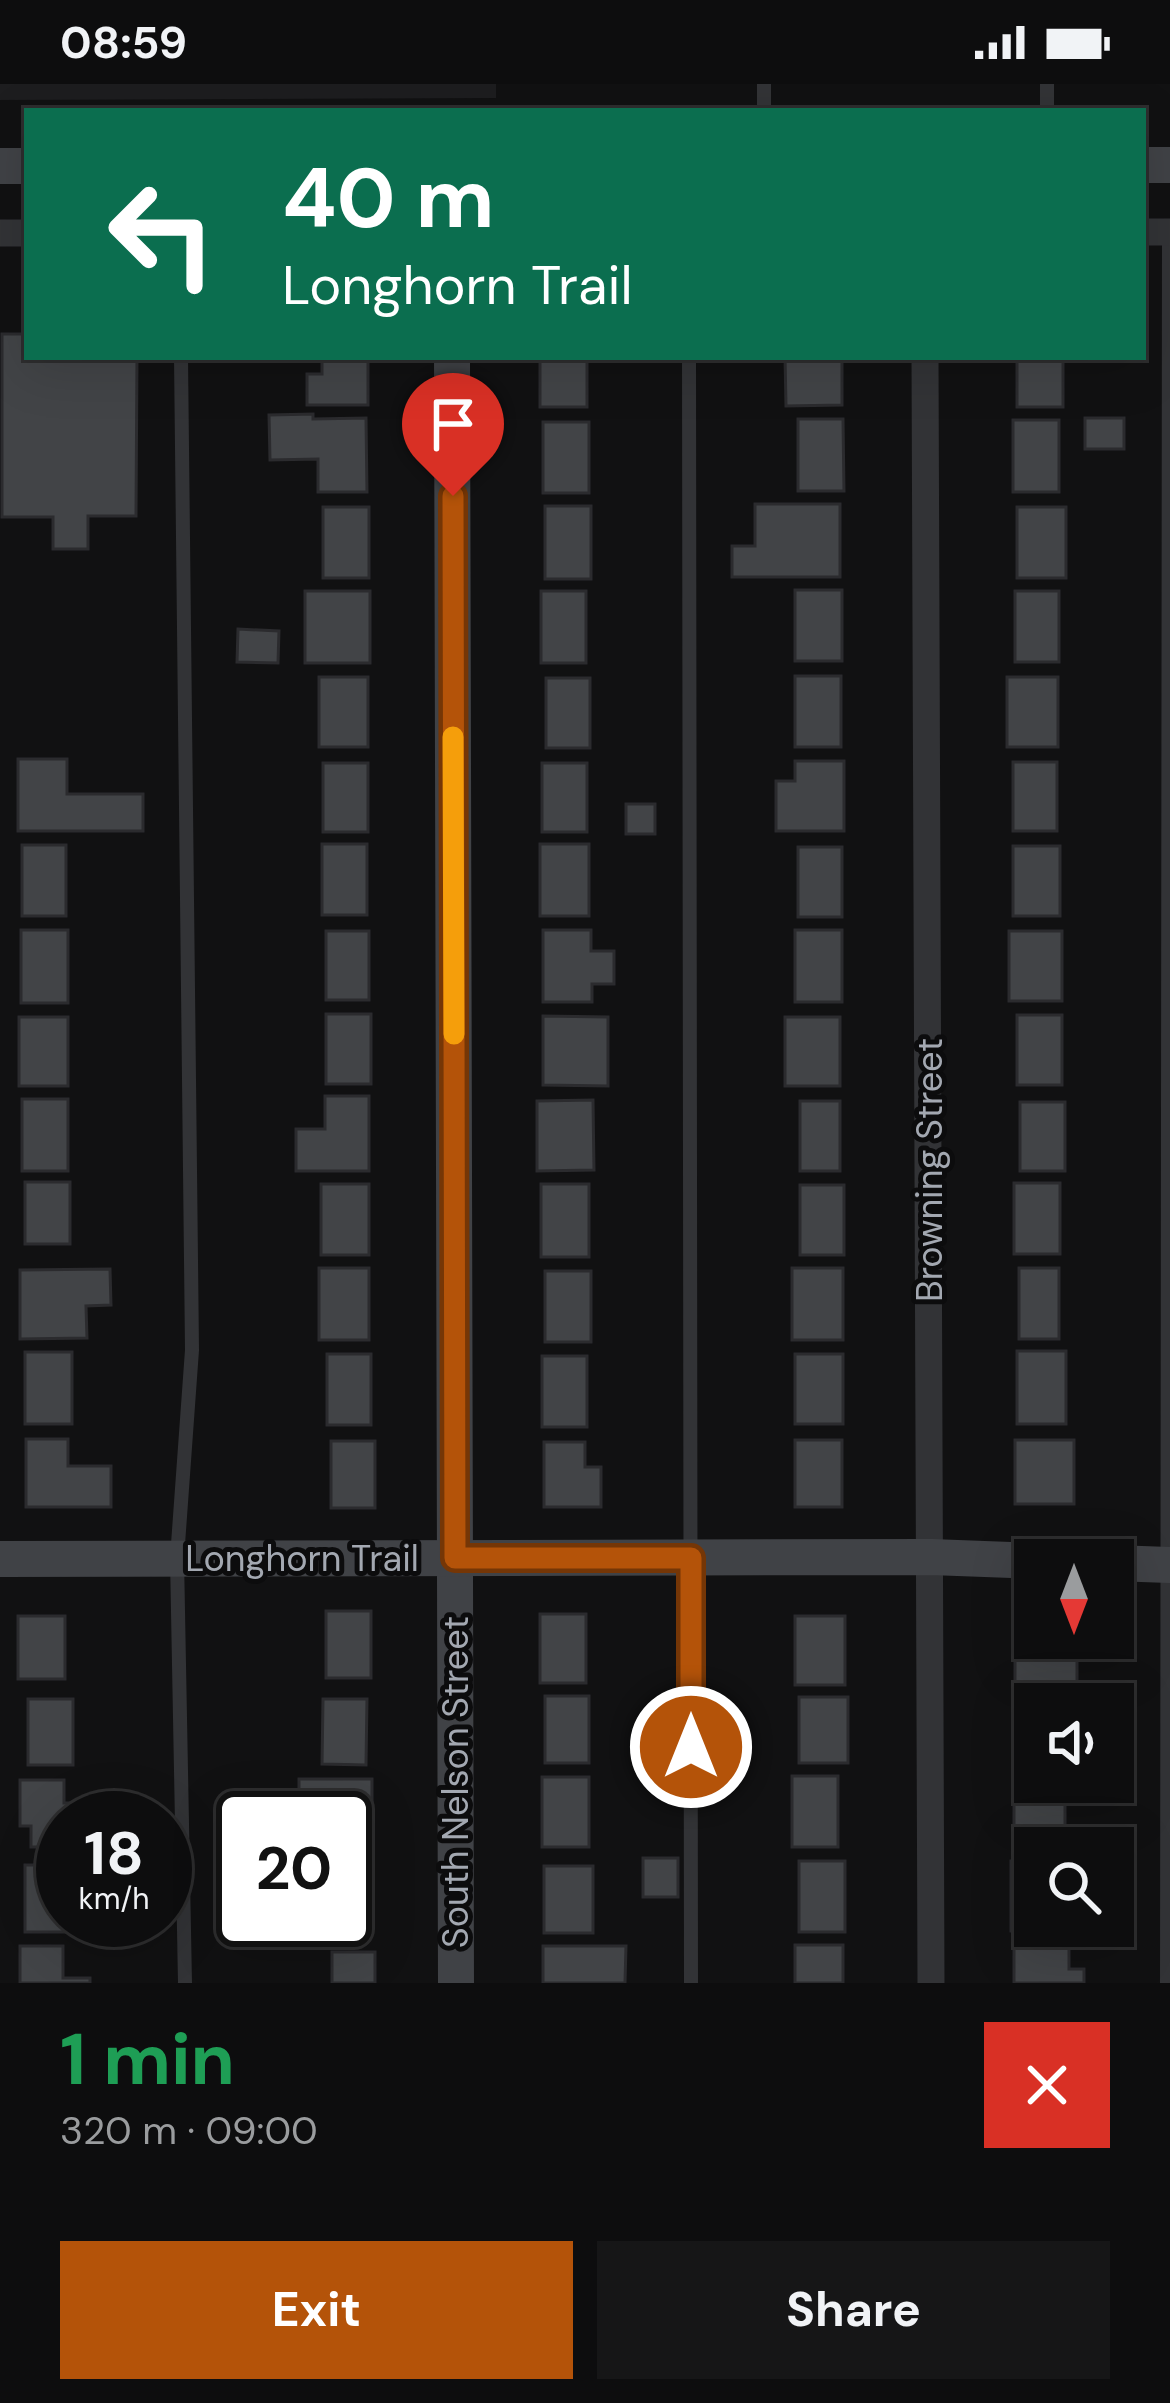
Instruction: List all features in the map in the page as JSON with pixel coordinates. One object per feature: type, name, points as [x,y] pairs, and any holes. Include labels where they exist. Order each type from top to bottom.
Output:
[{"type":"street","name":"South Nelson Street","points":[[452,360],[456,1983]]},
{"type":"street","name":"Browning Street","points":[[925,360],[931,1983]]},
{"type":"street","name":"Longhorn Trail","points":[[0,1559],[1014,1560]]},
{"type":"street","points":[[1134,1564],[1168,1565]]},
{"type":"lane","points":[[1167,1983],[1170,232]]},
{"type":"lane","points":[[181,360],[192,1350],[177,1558],[185,1983]]},
{"type":"lane","points":[[689,360],[691,1983]]},
{"type":"shaded area","points":[[0,84],[496,84],[496,98],[0,100]]},
{"type":"building","points":[[2,334],[24,334],[24,360],[137,360],[136,516],[88,516],[88,549],[53,549],[53,517],[2,517]]},
{"type":"building","points":[[322,360],[368,360],[368,405],[307,405],[307,374],[322,374]]},
{"type":"building","points":[[540,360],[587,360],[587,407],[540,407]]},
{"type":"building","points":[[785,360],[842,360],[842,405],[786,406]]},
{"type":"building","points":[[1017,360],[1063,360],[1063,407],[1017,407]]},
{"type":"building","points":[[313,414],[313,419],[366,418],[367,492],[318,492],[318,459],[270,460],[269,415]]},
{"type":"building","points":[[1085,418],[1124,418],[1124,449],[1085,449]]},
{"type":"building","points":[[798,419],[843,419],[844,491],[798,491]]},
{"type":"building","points":[[1013,420],[1059,420],[1059,492],[1013,492]]},
{"type":"building","points":[[543,422],[589,422],[589,493],[543,493]]},
{"type":"building","points":[[755,504],[840,504],[840,577],[732,577],[732,546],[755,546]]},
{"type":"building","points":[[545,506],[591,506],[591,579],[545,579]]},
{"type":"building","points":[[323,507],[369,507],[369,578],[323,578]]},
{"type":"building","points":[[1017,507],[1066,507],[1066,578],[1017,578]]},
{"type":"building","points":[[795,590],[842,590],[842,661],[795,661]]},
{"type":"building","points":[[305,591],[370,591],[370,663],[305,663]]},
{"type":"building","points":[[541,591],[586,591],[586,663],[541,663]]},
{"type":"building","points":[[1015,591],[1059,591],[1059,662],[1015,662]]},
{"type":"building","points":[[238,629],[279,631],[278,663],[237,662]]},
{"type":"building","points":[[795,676],[841,676],[841,747],[795,747]]},
{"type":"building","points":[[319,677],[368,677],[368,747],[319,747]]},
{"type":"building","points":[[1007,677],[1058,677],[1058,747],[1007,747]]},
{"type":"building","points":[[546,678],[590,678],[590,748],[546,748]]},
{"type":"building","points":[[18,759],[67,759],[67,794],[143,794],[143,831],[18,831]]},
{"type":"building","points":[[795,761],[844,761],[844,831],[776,831],[776,781],[795,781]]},
{"type":"building","points":[[1013,762],[1057,762],[1057,831],[1013,831]]},
{"type":"building","points":[[323,763],[368,763],[368,832],[323,832]]},
{"type":"building","points":[[542,763],[587,763],[587,832],[542,832]]},
{"type":"building","points":[[626,804],[655,804],[655,834],[626,834]]},
{"type":"building","points":[[322,844],[367,844],[367,915],[322,915]]},
{"type":"building","points":[[540,844],[589,844],[589,916],[540,916]]},
{"type":"building","points":[[22,845],[66,845],[66,916],[22,916]]},
{"type":"building","points":[[1013,846],[1060,846],[1060,916],[1013,916]]},
{"type":"building","points":[[798,847],[842,847],[842,917],[798,917]]},
{"type":"building","points":[[21,930],[68,930],[68,1003],[21,1003]]},
{"type":"building","points":[[543,930],[591,930],[591,951],[614,951],[614,984],[592,984],[592,1002],[543,1002]]},
{"type":"building","points":[[795,930],[842,930],[842,1002],[795,1002]]},
{"type":"building","points":[[326,931],[369,931],[369,1000],[326,1000]]},
{"type":"building","points":[[1009,931],[1062,931],[1062,1001],[1009,1001]]},
{"type":"building","points":[[326,1014],[371,1014],[371,1084],[326,1084]]},
{"type":"building","points":[[1017,1015],[1062,1015],[1062,1085],[1017,1085]]},
{"type":"building","points":[[543,1016],[608,1017],[608,1086],[543,1085]]},
{"type":"building","points":[[19,1017],[68,1017],[68,1086],[19,1086]]},
{"type":"building","points":[[785,1017],[840,1017],[840,1086],[785,1086]]},
{"type":"building","points":[[325,1096],[369,1096],[369,1171],[296,1171],[296,1129],[325,1129]]},
{"type":"building","points":[[22,1099],[68,1099],[68,1171],[22,1171]]},
{"type":"building","points":[[593,1100],[594,1170],[537,1171],[537,1101]]},
{"type":"building","points":[[800,1101],[840,1101],[840,1171],[800,1171]]},
{"type":"building","points":[[1020,1102],[1065,1102],[1065,1171],[1020,1171]]},
{"type":"building","points":[[25,1182],[70,1182],[70,1244],[25,1244]]},
{"type":"building","points":[[1014,1183],[1060,1183],[1060,1254],[1014,1254]]},
{"type":"building","points":[[321,1184],[369,1184],[369,1255],[321,1255]]},
{"type":"building","points":[[541,1184],[589,1184],[589,1257],[541,1257]]},
{"type":"building","points":[[800,1185],[844,1185],[844,1255],[800,1255]]},
{"type":"building","points":[[319,1268],[369,1268],[369,1340],[319,1340]]},
{"type":"building","points":[[792,1268],[843,1268],[843,1340],[792,1340]]},
{"type":"building","points":[[1019,1268],[1059,1268],[1059,1339],[1019,1339]]},
{"type":"building","points":[[110,1269],[111,1305],[86,1306],[87,1338],[20,1339],[20,1270]]},
{"type":"building","points":[[545,1271],[591,1271],[591,1342],[545,1342]]},
{"type":"building","points":[[1017,1351],[1066,1351],[1066,1424],[1017,1424]]},
{"type":"building","points":[[25,1352],[72,1352],[72,1424],[25,1424]]},
{"type":"building","points":[[327,1354],[371,1354],[371,1425],[327,1425]]},
{"type":"building","points":[[795,1354],[843,1354],[843,1424],[795,1424]]},
{"type":"building","points":[[542,1356],[587,1356],[587,1427],[542,1427]]},
{"type":"building","points":[[26,1439],[68,1439],[68,1466],[111,1466],[111,1507],[26,1507]]},
{"type":"building","points":[[795,1440],[842,1440],[842,1507],[795,1507]]},
{"type":"building","points":[[1015,1440],[1074,1440],[1074,1504],[1015,1504]]},
{"type":"building","points":[[331,1441],[375,1441],[375,1508],[331,1508]]},
{"type":"building","points":[[544,1442],[585,1442],[585,1467],[601,1467],[601,1507],[544,1507]]},
{"type":"building","points":[[326,1611],[371,1611],[371,1678],[326,1678]]},
{"type":"building","points":[[540,1614],[586,1614],[586,1683],[540,1683]]},
{"type":"building","points":[[18,1616],[65,1616],[65,1679],[18,1679]]},
{"type":"building","points":[[795,1616],[845,1616],[845,1685],[795,1685]]},
{"type":"building","points":[[1015,1659],[1077,1659],[1077,1683],[1015,1683]]},
{"type":"building","points":[[545,1696],[589,1696],[589,1763],[545,1763]]},
{"type":"building","points":[[799,1697],[848,1697],[848,1763],[799,1763]]},
{"type":"building","points":[[28,1699],[73,1699],[73,1765],[28,1765]]},
{"type":"building","points":[[323,1699],[367,1699],[366,1765],[322,1764]]},
{"type":"building","points":[[792,1776],[838,1776],[838,1847],[792,1847]]},
{"type":"building","points":[[542,1777],[589,1777],[589,1847],[542,1847]]},
{"type":"building","points":[[299,1779],[372,1779],[372,1791],[299,1791]]},
{"type":"building","points":[[20,1780],[64,1780],[64,1791],[36,1791],[36,1847],[31,1847],[31,1826],[20,1826]]},
{"type":"building","points":[[1014,1803],[1065,1803],[1065,1827],[1014,1827]]},
{"type":"building","points":[[643,1858],[678,1858],[678,1897],[643,1897]]},
{"type":"building","points":[[799,1861],[845,1861],[845,1932],[799,1932]]},
{"type":"building","points":[[1011,1861],[1014,1861],[1014,1931]]},
{"type":"building","points":[[25,1865],[36,1865],[36,1932],[25,1932]]},
{"type":"building","points":[[544,1866],[593,1866],[593,1933],[544,1933]]},
{"type":"building","points":[[795,1945],[843,1945],[843,1983],[795,1983]]},
{"type":"building","points":[[20,1946],[63,1947],[63,1978],[90,1978],[90,1983],[20,1983]]},
{"type":"building","points":[[543,1946],[626,1946],[625,1983],[543,1983]]},
{"type":"building","points":[[1014,1947],[1069,1947],[1069,1969],[1084,1969],[1084,1983],[1014,1983]]},
{"type":"building","points":[[332,1952],[375,1952],[375,1983],[332,1983]]},
{"type":"slow traffic","points":[[453,737],[454,1034]]},
{"type":"route","points":[[453,496],[455,1558],[691,1558],[691,1747]]}]
